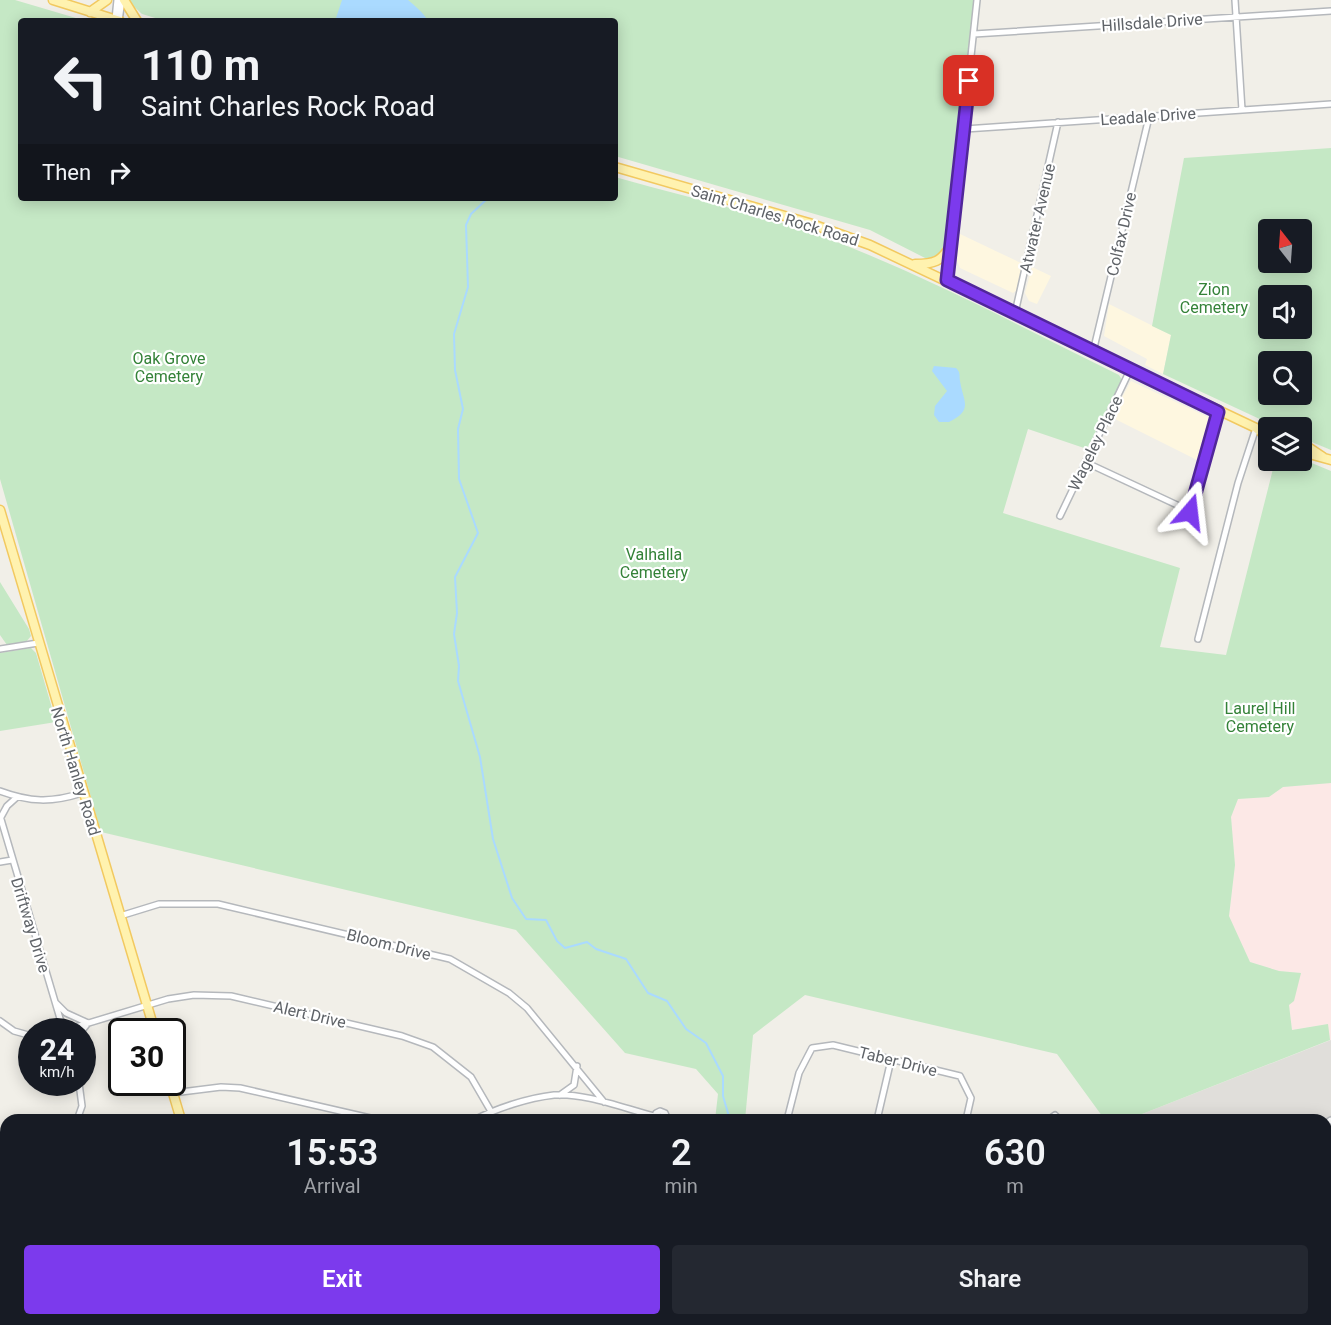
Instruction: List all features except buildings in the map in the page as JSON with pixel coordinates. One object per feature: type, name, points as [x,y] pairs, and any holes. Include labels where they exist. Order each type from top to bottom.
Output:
[{"type":"main road","points":[[53,0],[111,18]]},
{"type":"main road","points":[[90,12],[107,0]]},
{"type":"main road","points":[[123,0],[135,18]]},
{"type":"main road","name":"Saint Charles Rock Road","points":[[618,168],[820,226],[914,264],[1130,370],[1256,428]]},
{"type":"main road","points":[[914,264],[939,261],[951,245]]},
{"type":"main road","points":[[1312,449],[1327,459]]},
{"type":"main road","points":[[1312,455],[1327,459]]},
{"type":"main road","name":"North Hanley Road","points":[[0,510],[82,793],[151,1018]]},
{"type":"main road","points":[[174,1096],[179,1114]]},
{"type":"street","points":[[117,0],[118,18]]},
{"type":"street","points":[[118,18],[123,0]]},
{"type":"street","points":[[947,280],[965,129],[977,0]]},
{"type":"street","points":[[1235,0],[1242,110]]},
{"type":"street","name":"Hillsdale Drive","points":[[974,34],[1331,11]]},
{"type":"street","name":"Leadale Drive","points":[[965,129],[1331,104]]},
{"type":"street","name":"Colfax Drive","points":[[1094,352],[1149,117]]},
{"type":"street","name":"Atwater Avenue","points":[[1015,313],[1058,122]]},
{"type":"street","name":"Wageley Place","points":[[1060,516],[1130,370]]},
{"type":"street","points":[[1085,462],[1190,512],[1218,412]]},
{"type":"street","points":[[1198,639],[1238,483],[1256,428]]},
{"type":"street","points":[[0,649],[38,643]]},
{"type":"street","points":[[0,791],[17,797],[49,802],[82,793]]},
{"type":"street","name":"Driftway Drive","points":[[17,797],[1,817],[59,1018]]},
{"type":"street","points":[[0,862],[12,860]]},
{"type":"street","name":"Bloom Drive","points":[[120,916],[159,904],[218,904],[450,959],[509,993],[527,1008],[577,1066],[604,1102]]},
{"type":"street","name":"Alert Drive","points":[[96,1021],[183,996],[231,996],[421,1041],[460,1065],[483,1093],[493,1114]]},
{"type":"street","points":[[54,999],[66,1013],[77,1018]]},
{"type":"street","points":[[0,1021],[18,1032]]},
{"type":"street","name":"Taber Drive","points":[[789,1114],[799,1073],[812,1048],[833,1045],[960,1076],[971,1098],[967,1114]]},
{"type":"street","points":[[878,1114],[891,1060]]},
{"type":"street","points":[[560,1095],[574,1085],[577,1066]]},
{"type":"street","points":[[186,1092],[240,1088],[354,1114]]},
{"type":"street","points":[[486,1114],[560,1095],[604,1102],[642,1114]]},
{"type":"street","points":[[79,1114],[82,1096]]},
{"type":"shaded area","points":[[958,233],[1023,264],[1017,290],[1013,293],[960,268],[957,261]]},
{"type":"shaded area","points":[[1032,267],[1051,276],[1037,304],[1029,301],[1025,293]]},
{"type":"shaded area","points":[[1109,304],[1171,335],[1163,374],[1145,365],[1147,359],[1104,336]]},
{"type":"shaded area","points":[[1131,381],[1210,418],[1212,424],[1201,462],[1111,417]]},
{"type":"shaded area","points":[[1331,783],[1330,1040],[1327,1024],[1292,1030],[1289,1005],[1301,973],[1279,971],[1250,962],[1229,917],[1235,865],[1231,817],[1238,799],[1269,797],[1283,787]]},
{"type":"shaded area","points":[[1331,1040],[1331,1114],[1142,1114]]},
{"type":"green space","name":"Valhalla Cemetery","points":[[0,0],[15,0],[76,18],[18,18],[18,201],[618,201],[618,178],[761,217],[847,246],[950,291],[1119,375],[1122,380],[1087,449],[1028,429],[1003,513],[1180,568],[1160,647],[1226,655],[1272,471],[1312,471],[1312,463],[1331,471],[1331,783],[1283,787],[1269,797],[1238,799],[1231,817],[1235,865],[1229,916],[1250,962],[1279,971],[1301,973],[1294,1001],[1289,1005],[1292,1030],[1328,1024],[1330,1040],[1142,1114],[1101,1114],[1057,1054],[805,995],[753,1035],[746,1114],[716,1114],[718,1094],[696,1069],[625,1053],[516,930],[101,832],[0,479]]},
{"type":"green space","points":[[127,0],[975,0],[946,247],[941,256],[929,260],[870,230],[618,157],[618,18],[155,18],[142,14]]},
{"type":"green space","name":"Zion Cemetery","points":[[1331,148],[1331,450],[1312,442],[1312,417],[1258,418],[1163,374],[1171,335],[1152,326],[1184,158]]},
{"type":"green space","points":[[0,582],[29,629],[31,636],[26,642],[7,645],[0,635]]},
{"type":"green space","points":[[31,648],[36,653],[56,722],[0,731],[0,653]]},
{"type":"water","points":[[342,0],[408,0],[426,18],[336,18]]},
{"type":"water","points":[[934,366],[956,368],[959,373],[964,409],[957,418],[949,422],[939,422],[934,415],[935,406],[947,391],[932,371]]},
{"type":"waterway","points":[[485,201],[471,214],[466,225],[468,287],[454,334],[455,370],[463,409],[458,429],[459,479],[478,533],[455,577],[457,613],[454,634],[459,666],[458,681],[480,757],[493,839],[512,898],[526,919],[546,920],[557,941],[565,948],[587,942],[596,949],[626,959],[648,993],[667,1001],[686,1029],[706,1043],[723,1076],[723,1096],[728,1114]]},
{"type":"route","points":[[969,81],[947,280],[1218,412],[1207,458],[1190,512]]},
{"type":"park label","name":"Oak Grove Cemetery","points":[[169,367]]},
{"type":"park label","name":"Laurel Hill Cemetery","points":[[1260,717]]}]
